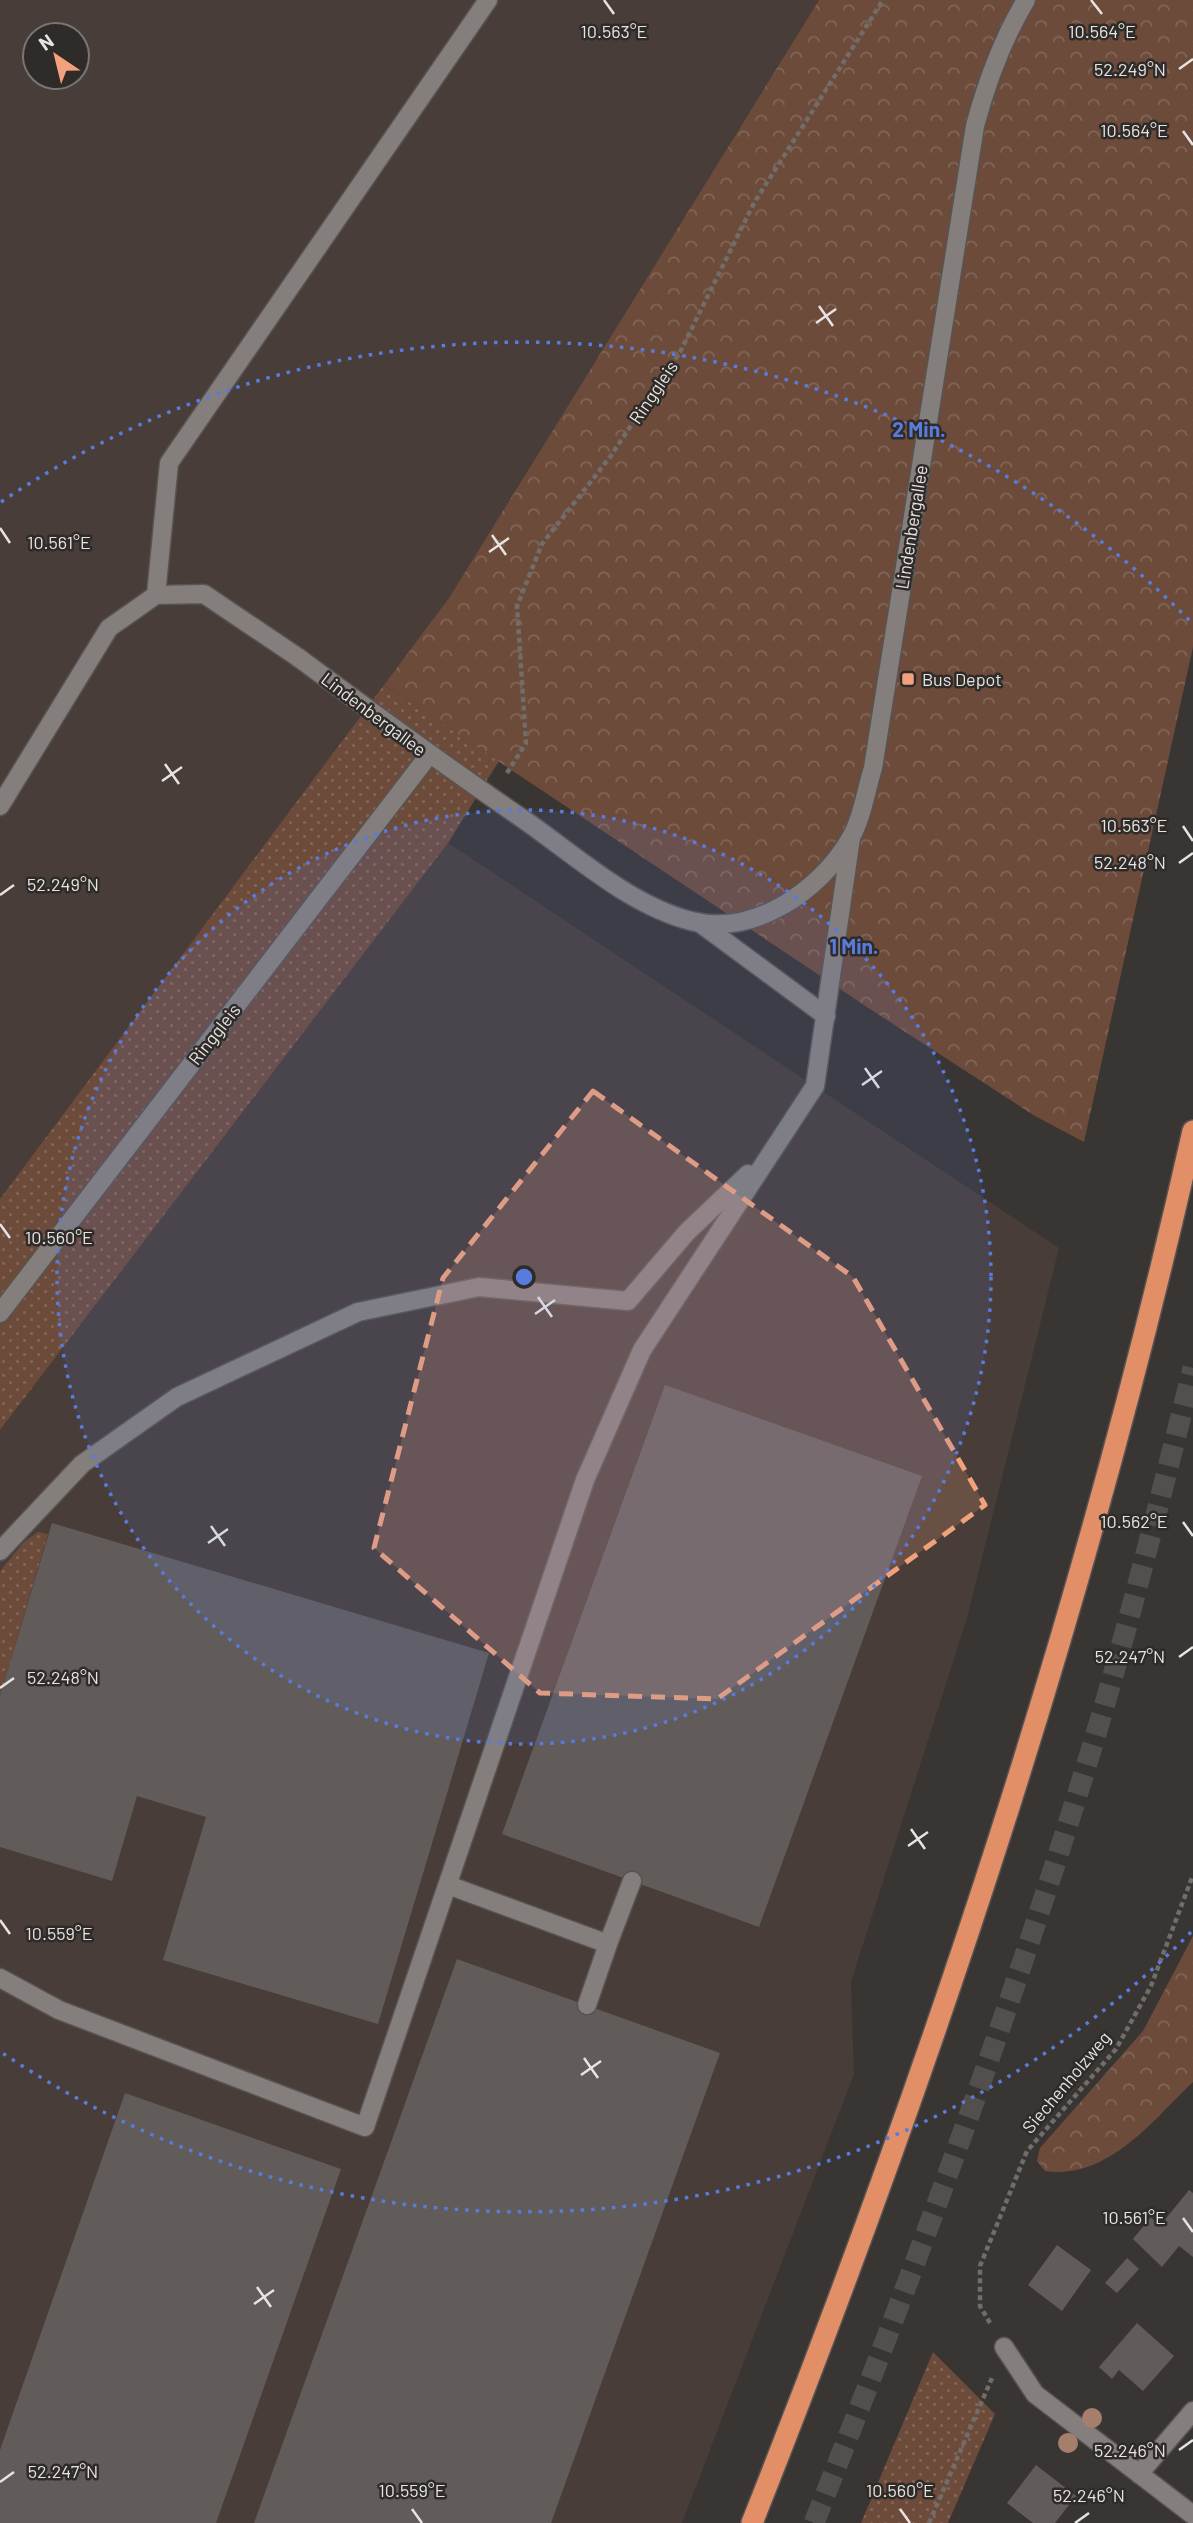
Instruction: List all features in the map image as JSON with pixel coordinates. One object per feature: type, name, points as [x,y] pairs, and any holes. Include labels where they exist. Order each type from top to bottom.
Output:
[{"type":"highway","points":[[752,2523],[832,2322],[928,2054],[1020,1772],[1091,1536],[1145,1339],[1193,1131]]},
{"type":"street","points":[[0,806],[109,628],[156,595],[169,463],[488,0]]},
{"type":"street","name":"Lindenbergallee","points":[[699,922],[727,924],[763,916],[798,896],[831,864],[851,838],[873,768],[975,126],[987,79],[1026,0]]},
{"type":"street","name":"Lindenbergallee","points":[[156,595],[204,594],[299,658],[429,755],[638,899],[699,922],[826,1016]]},
{"type":"street","name":"Ringgleis","points":[[0,1313],[429,755]]},
{"type":"street","points":[[0,1978],[59,2010],[365,2127],[585,1480],[637,1362],[815,1086],[851,838]]},
{"type":"street","points":[[0,1550],[82,1464],[177,1397],[358,1312],[480,1287],[628,1301],[687,1232],[771,1153]]},
{"type":"street","points":[[587,2005],[632,1881]]},
{"type":"street","points":[[449,1885],[608,1944]]},
{"type":"street","points":[[1004,2347],[1035,2394],[1193,2515]]},
{"type":"street","points":[[1139,2474],[1193,2411]]},
{"type":"path","name":"Ringgleis","points":[[491,797],[526,743],[517,606],[542,544],[610,457],[680,352],[754,203],[883,0]]},
{"type":"path","name":"Siechenholzweg","points":[[1004,2347],[980,2306],[979,2266],[1027,2151],[1116,2049],[1151,1986],[1193,1875]]},
{"type":"path","points":[[929,2523],[979,2406]]},
{"type":"highlighted area","points":[[593,1091],[853,1277],[985,1505],[717,1699],[540,1693],[374,1548],[443,1278]]},
{"type":"shaded area","points":[[0,0],[819,0],[449,598],[0,1203]]},
{"type":"shaded area","points":[[448,843],[1059,1248],[967,1618],[851,1982],[854,2074],[682,2523],[0,2523],[0,1430]]},
{"type":"green space","points":[[819,0],[1193,0],[1193,647],[1084,1142],[1035,1116],[870,1009],[384,685],[449,598]]},
{"type":"green space","points":[[384,685],[499,761],[448,843],[0,1430],[0,1199]]},
{"type":"green space","points":[[38,1532],[48,1534],[0,1696],[0,1571],[24,1542]]},
{"type":"green space","points":[[1193,1936],[1193,2082],[1145,2130],[1109,2157],[1068,2171],[1045,2171],[1037,2161],[1040,2148],[1143,2031]]},
{"type":"green space","points":[[933,2352],[995,2414],[948,2523],[861,2523]]},
{"type":"building","points":[[665,1385],[922,1476],[759,1927],[502,1834]]},
{"type":"building","points":[[52,1523],[489,1653],[378,2024],[163,1960],[206,1817],[137,1796],[112,1881],[0,1847],[0,1696]]},
{"type":"building","points":[[457,1959],[720,2053],[551,2523],[254,2523]]},
{"type":"building","points":[[125,2093],[341,2169],[216,2523],[0,2523],[0,2450]]},
{"type":"building","points":[[1189,2190],[1193,2193],[1193,2257],[1179,2246],[1162,2267],[1133,2239],[1151,2217],[1159,2227]]},
{"type":"building","points":[[1057,2245],[1091,2270],[1062,2311],[1028,2285]]},
{"type":"building","points":[[1127,2258],[1139,2269],[1117,2293],[1105,2283]]},
{"type":"building","points":[[1137,2323],[1174,2356],[1143,2391],[1119,2370],[1112,2379],[1099,2367]]},
{"type":"building","points":[[1036,2465],[1076,2496],[1055,2523],[1033,2523],[1007,2503]]},
{"type":"tunnel","points":[[814,2523],[957,2149],[1055,1865],[1142,1570],[1193,1368]]},
{"type":"place","name":"Bus Depot","points":[[908,679]]}]
